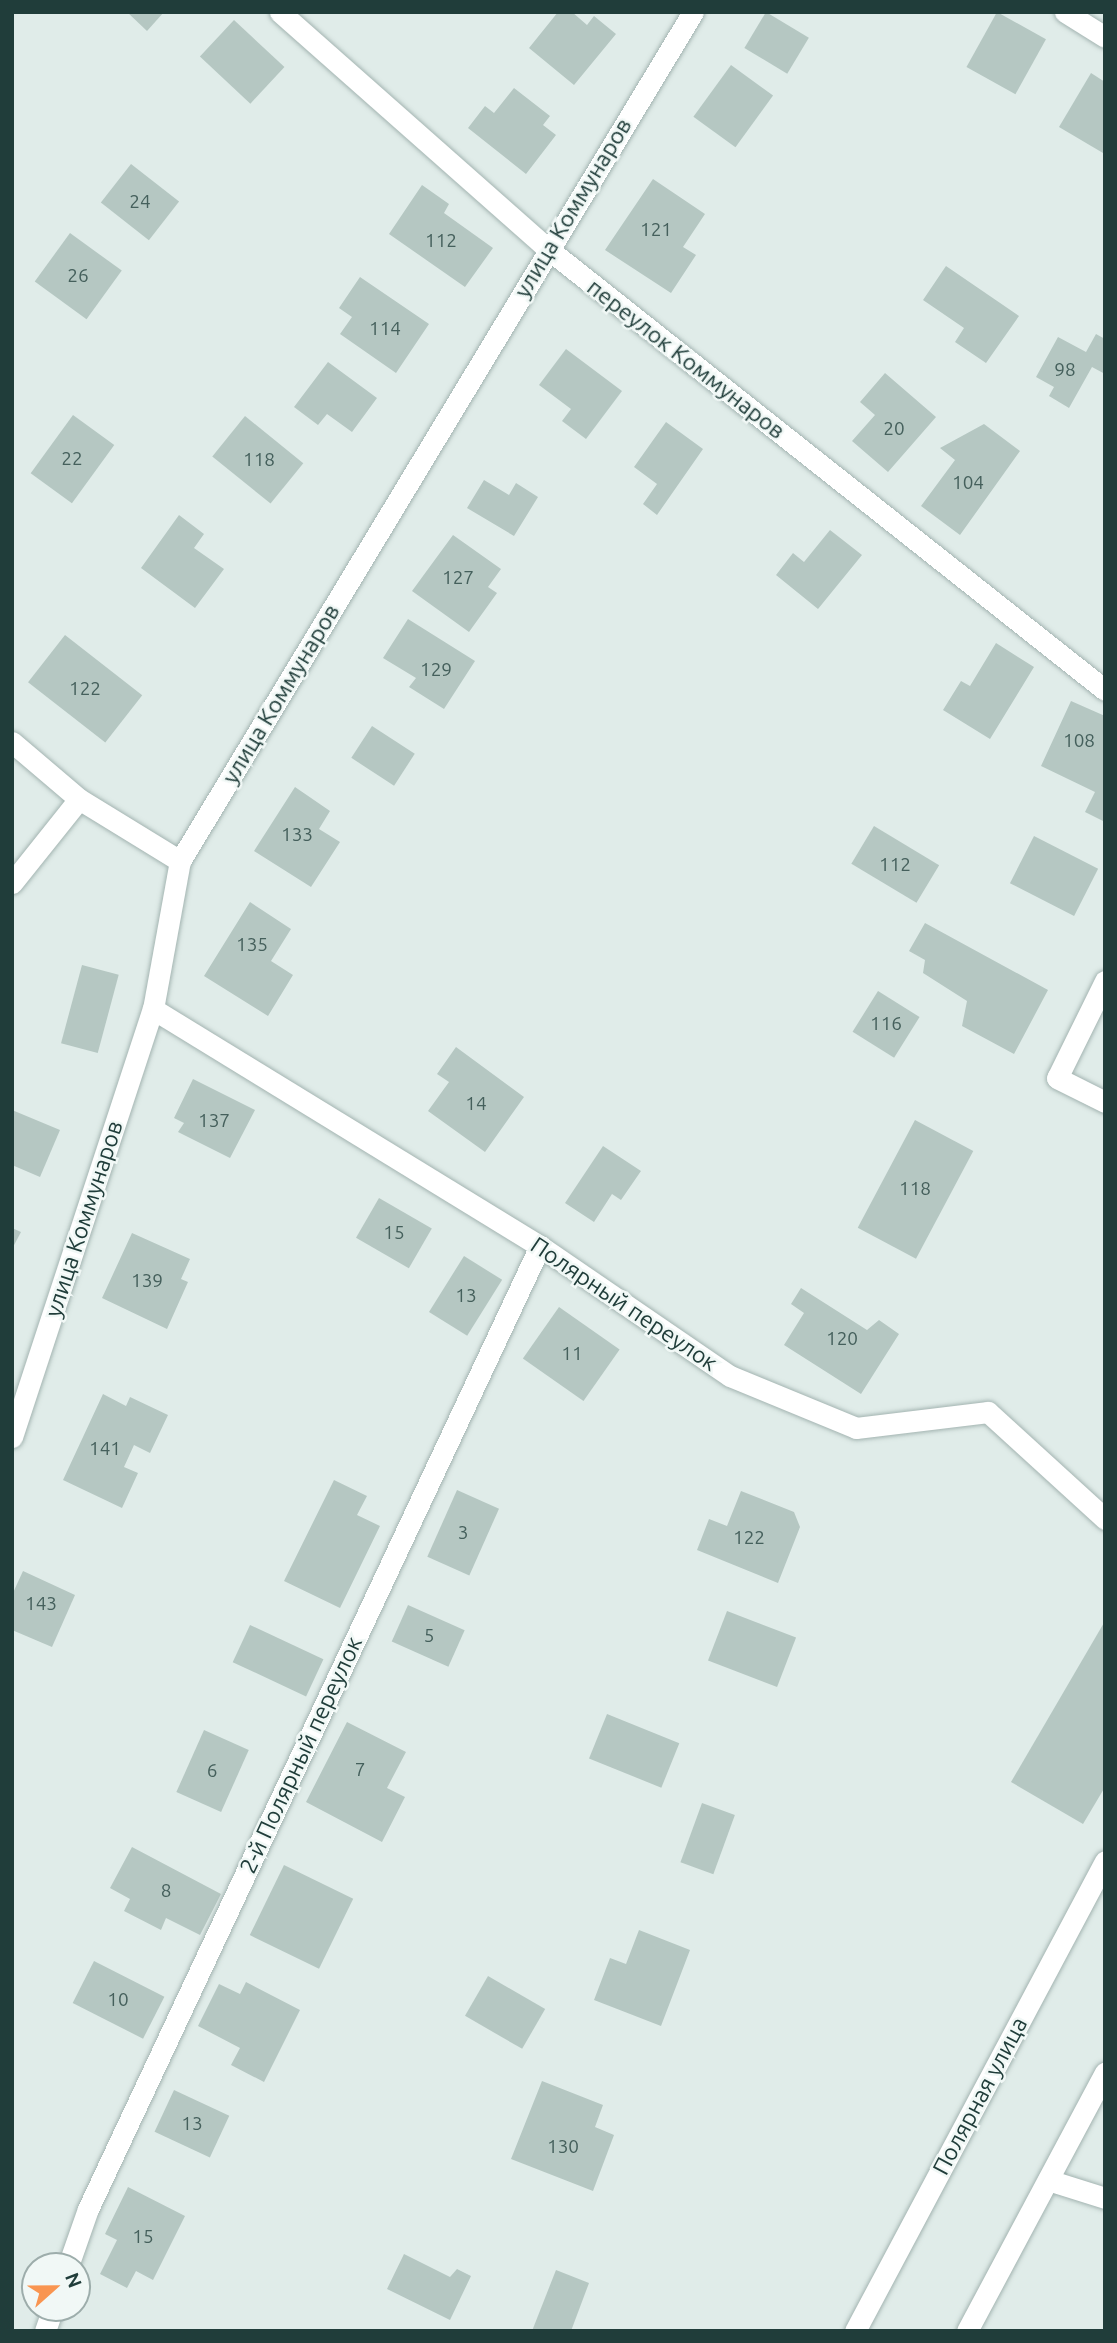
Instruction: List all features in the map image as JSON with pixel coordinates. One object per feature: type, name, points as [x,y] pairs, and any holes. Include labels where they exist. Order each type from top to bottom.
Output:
[{"type":"street","name":"переулок Коммунаров","points":[[280,12],[548,249],[1105,690]]},
{"type":"street","name":"улица Коммунаров","points":[[12,1437],[153,1009],[180,861],[693,12]]},
{"type":"street","points":[[1065,12],[1105,37]]},
{"type":"street","points":[[12,742],[79,799],[180,861]]},
{"type":"street","points":[[12,883],[79,799]]},
{"type":"street","points":[[1105,981],[1057,1079],[1105,1102]]},
{"type":"street","name":"Полярный переулок","points":[[153,1009],[540,1246],[730,1376],[856,1427],[988,1412],[1105,1519]]},
{"type":"street","name":"2-й Полярный переулок","points":[[73,2252],[88,2209],[540,1246]]},
{"type":"street","name":"Полярная улица","points":[[855,2331],[1105,1861]]},
{"type":"street","points":[[967,2331],[1105,2073]]},
{"type":"street","points":[[1048,2180],[1105,2198]]},
{"type":"building","points":[[127,12],[164,12],[147,31]]},
{"type":"building","points":[[558,12],[572,12],[587,25],[594,16],[616,34],[574,85],[529,48]]},
{"type":"building","points":[[766,12],[809,38],[787,74],[744,48]]},
{"type":"building","points":[[997,12],[1046,39],[1015,94],[966,67]]},
{"type":"building","points":[[234,20],[284,67],[250,104],[200,57]]},
{"type":"building","points":[[731,65],[773,96],[735,147],[693,117]]},
{"type":"building","points":[[1091,73],[1105,82],[1103,153],[1059,127]]},
{"type":"building","points":[[514,88],[550,116],[543,125],[556,135],[526,174],[468,128],[485,106],[494,113]]},
{"type":"building","points":[[131,164],[179,202],[149,240],[101,203]]},
{"type":"building","points":[[653,179],[705,214],[683,247],[696,255],[671,293],[605,250]]},
{"type":"building","points":[[422,185],[449,204],[444,213],[493,248],[465,287],[389,234]]},
{"type":"building","points":[[70,233],[122,271],[87,319],[35,282]]},
{"type":"building","points":[[946,266],[1019,316],[986,363],[955,342],[964,328],[923,300]]},
{"type":"building","points":[[360,277],[429,324],[396,373],[340,334],[352,317],[339,308]]},
{"type":"building","points":[[1096,334],[1105,339],[1105,374],[1092,367],[1069,408],[1049,396],[1054,387],[1036,377],[1058,337],[1086,352]]},
{"type":"building","points":[[566,349],[622,391],[586,439],[562,421],[571,409],[539,385]]},
{"type":"building","points":[[328,362],[377,398],[352,432],[327,414],[318,425],[294,407]]},
{"type":"building","points":[[885,373],[936,417],[888,472],[852,441],[875,415],[860,402]]},
{"type":"building","points":[[73,415],[114,445],[72,503],[31,473]]},
{"type":"building","points":[[245,416],[303,463],[271,504],[212,456]]},
{"type":"building","points":[[666,422],[703,449],[657,515],[643,504],[657,484],[634,467]]},
{"type":"building","points":[[984,424],[1020,451],[960,535],[921,506],[955,460],[940,448]]},
{"type":"building","points":[[484,480],[509,495],[516,483],[538,497],[514,536],[467,508]]},
{"type":"building","points":[[179,515],[204,534],[194,548],[224,569],[195,608],[141,568]]},
{"type":"building","points":[[830,530],[862,555],[818,609],[776,575],[793,553],[804,562]]},
{"type":"building","points":[[453,535],[501,569],[488,587],[497,593],[469,632],[412,591]]},
{"type":"building","points":[[408,619],[475,661],[444,709],[409,687],[416,678],[383,658]]},
{"type":"building","points":[[65,635],[142,695],[105,743],[28,682]]},
{"type":"building","points":[[996,643],[1034,667],[990,739],[943,710],[961,681],[970,686]]},
{"type":"building","points":[[1071,701],[1105,716],[1105,822],[1085,812],[1095,792],[1041,766]]},
{"type":"building","points":[[372,726],[415,754],[394,786],[351,758]]},
{"type":"building","points":[[295,787],[330,811],[319,829],[340,842],[311,887],[254,851]]},
{"type":"building","points":[[874,826],[939,865],[916,903],[851,864]]},
{"type":"building","points":[[1034,836],[1098,869],[1074,916],[1010,883]]},
{"type":"building","points":[[250,902],[291,929],[271,961],[293,975],[268,1016],[204,976]]},
{"type":"building","points":[[925,923],[1048,990],[1014,1054],[962,1026],[967,1001],[923,973],[925,960],[909,951]]},
{"type":"building","points":[[82,965],[119,975],[98,1053],[61,1043]]},
{"type":"building","points":[[878,991],[920,1017],[894,1058],[853,1032]]},
{"type":"building","points":[[456,1047],[524,1097],[485,1152],[428,1111],[449,1082],[437,1074]]},
{"type":"building","points":[[193,1079],[255,1110],[230,1158],[178,1132],[184,1123],[174,1118]]},
{"type":"building","points":[[12,1110],[60,1130],[40,1177],[12,1165]]},
{"type":"building","points":[[915,1120],[973,1151],[916,1259],[858,1228]]},
{"type":"building","points":[[603,1146],[641,1171],[621,1200],[612,1194],[594,1222],[565,1203]]},
{"type":"building","points":[[379,1198],[432,1228],[409,1268],[356,1238]]},
{"type":"building","points":[[12,1228],[21,1232],[12,1249]]},
{"type":"building","points":[[132,1233],[190,1259],[181,1279],[188,1282],[167,1329],[102,1298]]},
{"type":"building","points":[[464,1256],[502,1280],[467,1336],[429,1312]]},
{"type":"building","points":[[801,1288],[867,1330],[879,1320],[899,1334],[861,1394],[784,1345],[804,1313],[791,1304]]},
{"type":"building","points":[[559,1307],[620,1349],[583,1401],[523,1359]]},
{"type":"building","points":[[103,1394],[126,1406],[130,1397],[168,1415],[150,1453],[134,1445],[124,1467],[138,1473],[122,1508],[63,1480]]},
{"type":"building","points":[[334,1480],[367,1496],[357,1515],[380,1526],[340,1608],[284,1581]]},
{"type":"building","points":[[457,1490],[499,1509],[469,1575],[427,1557]]},
{"type":"building","points":[[741,1491],[794,1512],[800,1527],[778,1583],[697,1550],[709,1519],[727,1526]]},
{"type":"building","points":[[23,1571],[75,1595],[52,1647],[12,1630],[12,1595]]},
{"type":"building","points":[[408,1605],[465,1630],[448,1667],[392,1642]]},
{"type":"building","points":[[727,1611],[796,1638],[777,1687],[708,1660]]},
{"type":"building","points":[[1105,1621],[1105,1787],[1083,1824],[1011,1782]]},
{"type":"building","points":[[250,1625],[323,1659],[306,1696],[233,1662]]},
{"type":"building","points":[[607,1714],[679,1743],[661,1788],[589,1759]]},
{"type":"building","points":[[347,1722],[406,1752],[387,1788],[405,1797],[382,1842],[306,1802]]},
{"type":"building","points":[[204,1730],[249,1750],[221,1812],[176,1792]]},
{"type":"building","points":[[702,1803],[735,1815],[713,1874],[680,1862]]},
{"type":"building","points":[[132,1847],[221,1894],[200,1935],[166,1918],[161,1930],[124,1911],[130,1899],[110,1888]]},
{"type":"building","points":[[284,1865],[353,1899],[319,1969],[250,1935]]},
{"type":"building","points":[[639,1930],[690,1950],[661,2026],[594,2000],[610,1958],[626,1964]]},
{"type":"building","points":[[94,1961],[164,1997],[143,2039],[73,2003]]},
{"type":"building","points":[[488,1976],[545,2009],[522,2049],[465,2016]]},
{"type":"building","points":[[246,1982],[300,2010],[264,2082],[231,2065],[240,2048],[198,2026],[219,1984],[240,1994]]},
{"type":"building","points":[[542,2081],[603,2105],[595,2127],[614,2135],[593,2191],[511,2159]]},
{"type":"building","points":[[174,2090],[229,2116],[210,2157],[155,2132]]},
{"type":"building","points":[[128,2187],[185,2216],[153,2280],[136,2271],[127,2288],[100,2274],[117,2240],[105,2234]]},
{"type":"building","points":[[404,2254],[450,2277],[457,2269],[471,2276],[450,2320],[387,2289]]},
{"type":"building","points":[[556,2270],[589,2283],[571,2331],[532,2331]]}]
